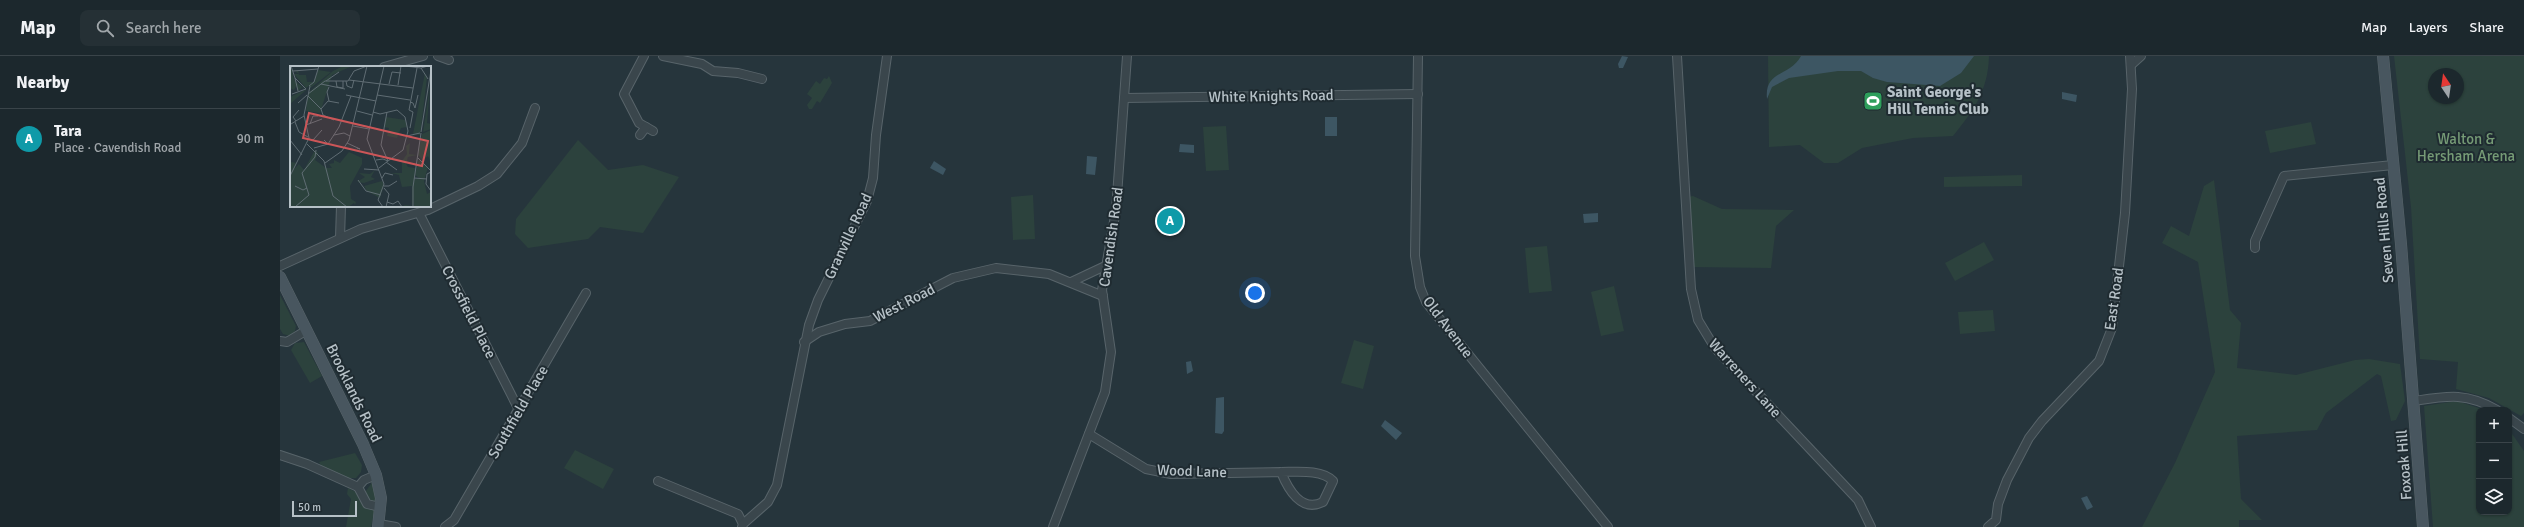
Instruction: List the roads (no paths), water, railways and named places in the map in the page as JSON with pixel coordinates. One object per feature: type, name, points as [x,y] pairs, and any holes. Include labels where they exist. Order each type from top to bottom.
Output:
[{"type":"main road","name":"Seven Hills Road","points":[[2383,56],[2414,401]]},
{"type":"main road","name":"Brooklands Road","points":[[280,277],[363,444],[376,475],[380,506],[378,526]]},
{"type":"main road","name":"Foxoak Hill","points":[[2414,401],[2423,527]]},
{"type":"street","points":[[388,66],[423,56]]},
{"type":"street","points":[[438,56],[449,60]]},
{"type":"street","points":[[640,135],[650,129],[639,123],[624,94],[644,56]]},
{"type":"street","points":[[663,56],[702,64],[713,71],[738,73],[762,79]]},
{"type":"street","name":"Granville Road","points":[[804,342],[818,300],[867,201],[873,178],[876,135],[887,56]]},
{"type":"street","name":"Cavendish Road","points":[[1052,527],[1105,392],[1109,374],[1110,339],[1103,296],[1105,266],[1116,210],[1127,56]]},
{"type":"street","name":"Old Avenue","points":[[1418,56],[1415,256],[1420,287],[1426,302],[1608,527]]},
{"type":"street","name":"Warreners Lane","points":[[1677,56],[1691,289],[1698,320],[1715,348],[1858,500],[1871,527]]},
{"type":"street","name":"East Road","points":[[1988,527],[1996,520],[1998,504],[2007,480],[2029,438],[2042,421],[2099,361],[2107,345],[2112,328],[2125,213],[2131,65],[2130,56]]},
{"type":"street","points":[[2131,65],[2141,56]]},
{"type":"street","name":"White Knights Road","points":[[1124,98],[1418,94]]},
{"type":"street","points":[[280,266],[340,238],[385,221],[419,213],[478,186],[497,174],[522,143],[535,108]]},
{"type":"street","points":[[2255,248],[2255,241],[2284,176],[2393,165]]},
{"type":"street","points":[[340,238],[341,207]]},
{"type":"street","name":"Crossfield Place","points":[[419,213],[519,410]]},
{"type":"street","points":[[1071,282],[1105,266]]},
{"type":"street","name":"West Road","points":[[804,342],[819,332],[870,321],[953,278],[980,270],[1015,268],[1049,274],[1103,296]]},
{"type":"street","name":"Southfield Place","points":[[445,527],[454,520],[586,293]]},
{"type":"street","points":[[282,345],[307,330]]},
{"type":"street","points":[[658,481],[738,514],[742,525],[768,502],[777,485],[804,342]]},
{"type":"street","points":[[2414,401],[2447,396],[2464,396],[2490,407]]},
{"type":"street","points":[[2512,420],[2524,429]]},
{"type":"street","name":"Wood Lane","points":[[1089,434],[1146,469],[1171,474],[1281,472],[1311,472],[1329,477],[1332,481],[1323,502],[1312,505],[1292,495],[1281,472]]},
{"type":"street","points":[[280,455],[307,464],[358,487],[368,504],[380,506]]},
{"type":"street","points":[[358,487],[364,480],[376,475]]},
{"type":"street","points":[[378,526],[396,527]]},
{"type":"water","points":[[1622,56],[1628,57],[1623,68],[1619,68],[1618,64]]},
{"type":"water","points":[[1801,56],[1974,56],[1961,73],[1940,86],[1887,82],[1873,78],[1861,71],[1838,71],[1789,78],[1772,87],[1767,99],[1767,90],[1770,83],[1779,74],[1791,68]]},
{"type":"water","points":[[2062,92],[2077,95],[2076,102],[2062,99]]},
{"type":"water","points":[[1325,117],[1337,117],[1337,136],[1325,136]]},
{"type":"water","points":[[1180,144],[1194,145],[1194,153],[1179,152]]},
{"type":"water","points":[[1087,156],[1097,157],[1095,175],[1086,174]]},
{"type":"water","points":[[934,161],[946,169],[943,175],[930,168]]},
{"type":"water","points":[[1598,213],[1598,222],[1584,223],[1583,214]]},
{"type":"water","points":[[1191,361],[1193,371],[1187,374],[1186,362]]},
{"type":"water","points":[[1224,397],[1224,431],[1222,434],[1215,433],[1216,398]]},
{"type":"water","points":[[1385,420],[1402,433],[1396,440],[1381,426]]},
{"type":"water","points":[[2087,496],[2093,507],[2087,510],[2081,498]]},
{"type":"place","name":"Saint George's Hill Tennis Club","points":[[1873,101]]},
{"type":"place","name":"Tara","points":[[1170,221]]},
{"type":"park label","name":"Walton & Hersham Arena","points":[[2466,148]]}]
